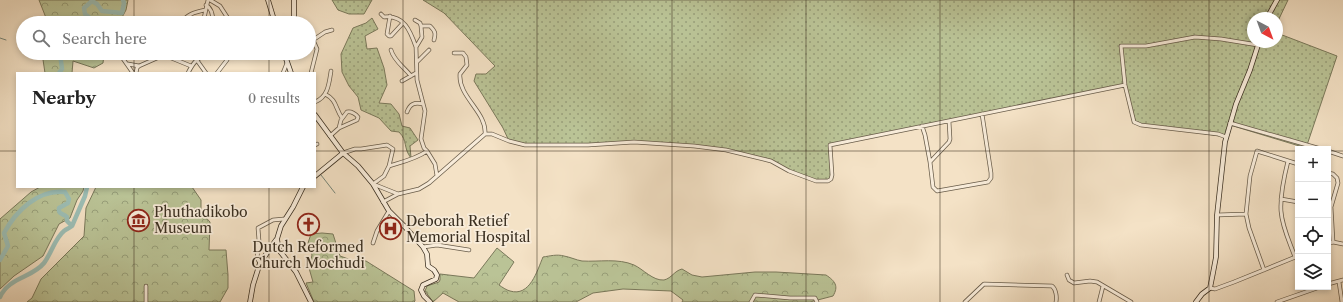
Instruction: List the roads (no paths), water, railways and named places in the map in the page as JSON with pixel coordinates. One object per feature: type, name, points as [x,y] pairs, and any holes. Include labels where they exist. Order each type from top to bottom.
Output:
[{"type":"street","points":[[204,16],[206,5],[209,0],[217,3],[227,16]]},
{"type":"street","points":[[217,3],[222,0]]},
{"type":"street","points":[[268,0],[273,16]]},
{"type":"street","points":[[294,0],[294,16]]},
{"type":"street","points":[[1270,12],[1277,0]]},
{"type":"street","points":[[206,5],[209,7],[212,16]]},
{"type":"street","points":[[188,16],[205,10]]},
{"type":"street","points":[[381,14],[384,17],[390,16],[395,18],[410,30],[416,47],[416,73],[425,111],[421,139],[424,148],[435,164],[437,176]]},
{"type":"street","points":[[390,16],[387,34],[389,36],[391,36],[403,24]]},
{"type":"street","points":[[415,20],[420,23],[422,37],[416,47]]},
{"type":"street","points":[[421,26],[430,26],[435,31],[436,34],[434,40]]},
{"type":"street","points":[[316,38],[325,32],[332,30]]},
{"type":"street","points":[[1226,137],[1218,134],[1141,125],[1134,122],[1125,85],[1121,46],[1146,46],[1196,37],[1247,42]]},
{"type":"street","points":[[1196,302],[1202,294],[1210,288],[1216,257],[1217,215],[1226,137],[1257,48]]},
{"type":"street","points":[[391,50],[393,56],[406,68],[411,76]]},
{"type":"street","points":[[417,62],[429,50]]},
{"type":"street","points":[[454,53],[463,53],[466,57],[467,65],[460,74],[461,82],[474,107],[482,118],[485,134]]},
{"type":"street","points":[[125,60],[133,72]]},
{"type":"street","points":[[135,72],[139,66],[154,60]]},
{"type":"street","points":[[175,60],[191,66]]},
{"type":"street","points":[[188,72],[195,60]]},
{"type":"street","points":[[197,60],[205,72]]},
{"type":"street","points":[[218,72],[227,60]]},
{"type":"street","points":[[286,60],[291,72]]},
{"type":"street","points":[[311,72],[314,60]]},
{"type":"street","points":[[283,72],[287,63]]},
{"type":"street","points":[[128,64],[139,66]]},
{"type":"street","points":[[316,102],[320,100],[325,94],[331,71]]},
{"type":"street","points":[[402,81],[416,73]]},
{"type":"street","points":[[383,202],[398,194],[426,186],[485,134],[492,134],[509,141],[525,145],[588,145],[634,142],[673,144],[719,149],[771,162],[789,171],[816,181],[828,181],[831,179],[832,175],[830,145],[1125,85]]},
{"type":"street","points":[[325,94],[332,98],[335,102],[342,118]]},
{"type":"street","points":[[407,112],[412,104],[423,104]]},
{"type":"street","points":[[330,136],[339,128],[355,121],[358,118],[355,114],[349,112],[342,118],[339,128]]},
{"type":"street","points":[[922,126],[926,135],[933,187],[937,191],[988,182],[991,178],[991,173],[982,114]]},
{"type":"street","points":[[316,116],[343,153],[358,166],[372,184],[389,211],[423,246],[427,254],[428,266],[434,270],[437,275],[436,279],[423,285],[421,290],[430,302]]},
{"type":"street","points":[[930,162],[949,142],[949,121]]},
{"type":"street","points":[[1230,123],[1310,146]]},
{"type":"street","points":[[316,175],[343,153],[355,149],[387,145],[392,147],[393,149],[389,166],[384,176],[372,184]]},
{"type":"street","points":[[1264,270],[1249,228],[1246,214],[1250,176],[1257,150],[1295,163]]},
{"type":"street","points":[[389,166],[422,155],[427,151]]},
{"type":"street","points":[[1331,152],[1343,156]]},
{"type":"street","points":[[1288,161],[1284,175],[1281,213],[1296,254]]},
{"type":"street","points":[[1331,174],[1337,178],[1338,182],[1331,201]]},
{"type":"street","points":[[372,184],[398,194]]},
{"type":"street","points":[[302,188],[293,207],[284,219],[279,229],[277,239],[279,250],[296,272],[311,302]]},
{"type":"street","points":[[1281,199],[1295,201]]},
{"type":"street","points":[[373,243],[377,231],[389,211]]},
{"type":"street","points":[[1217,215],[1246,214]]},
{"type":"street","points":[[1330,218],[1333,242],[1343,244]]},
{"type":"street","points":[[260,263],[257,258],[259,241],[258,228],[273,220],[284,219]]},
{"type":"street","points":[[250,302],[253,285],[260,263],[277,239]]},
{"type":"street","points":[[423,246],[431,245],[469,250]]},
{"type":"street","points":[[1210,288],[1215,289],[1295,257]]},
{"type":"street","points":[[1067,275],[1069,280],[1074,283],[1090,281],[1097,282],[1131,302]]},
{"type":"street","points":[[1331,283],[1343,280]]},
{"type":"street","points":[[1339,282],[1342,302]]},
{"type":"street","points":[[965,302],[984,284],[1052,286],[1054,287],[1056,302]]},
{"type":"street","points":[[146,286],[146,302]]},
{"type":"street","points":[[1099,302],[1103,286]]},
{"type":"street","points":[[1277,302],[1312,290]]},
{"type":"street","points":[[751,302],[755,295],[790,298],[815,298],[817,302]]},
{"type":"waterway","points":[[88,16],[85,14],[84,8],[92,1],[97,4],[102,11],[122,13],[124,3],[123,0]]},
{"type":"waterway","points":[[0,38],[6,40]]},
{"type":"waterway","points":[[60,72],[62,69],[61,60]]},
{"type":"waterway","points":[[321,175],[335,193]]},
{"type":"waterway","points":[[0,260],[8,246],[4,233],[15,217],[29,203],[46,194],[65,192],[69,199],[68,203],[59,208],[59,210],[60,213],[67,217],[67,221],[72,226],[85,196],[87,188]]},
{"type":"waterway","points":[[0,297],[9,285],[39,268],[44,263],[61,234],[72,226]]},
{"type":"place","name":"Phuthadikobo Museum","points":[[139,220]]},
{"type":"place","name":"Dutch Reformed Church Mochudi","points":[[308,225]]},
{"type":"place","name":"Deborah Retief Memorial Hospital","points":[[391,229]]}]
